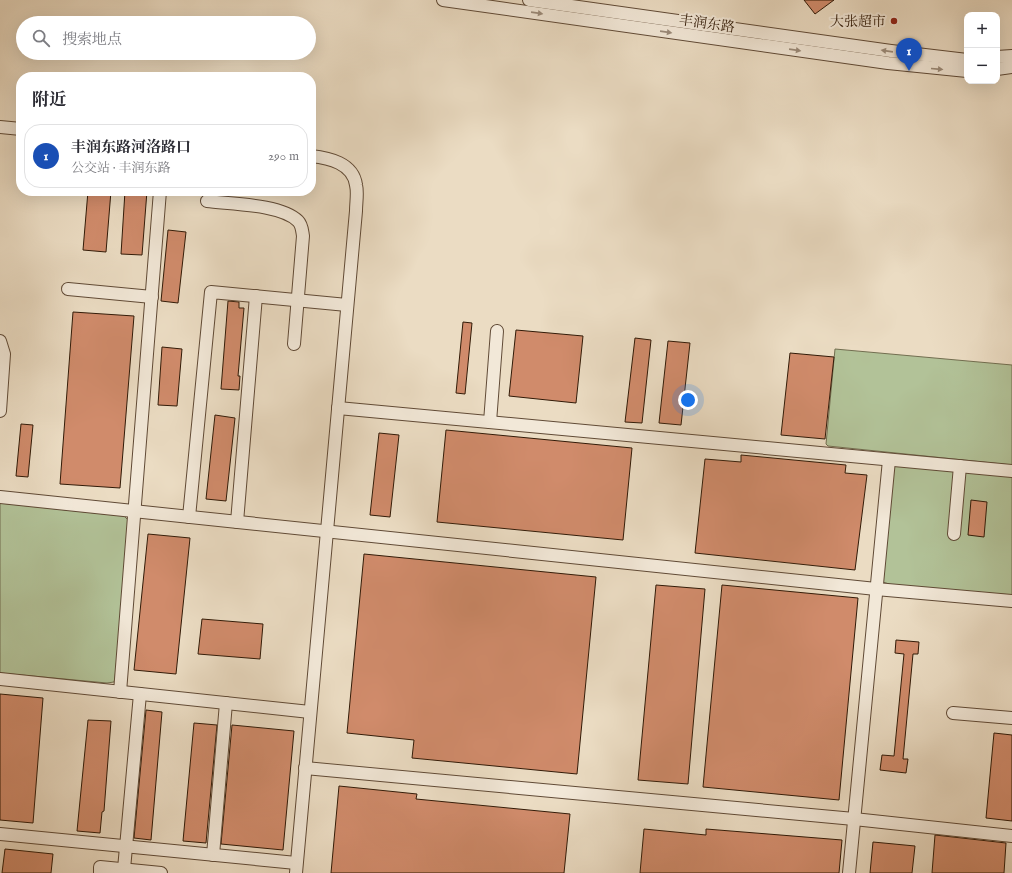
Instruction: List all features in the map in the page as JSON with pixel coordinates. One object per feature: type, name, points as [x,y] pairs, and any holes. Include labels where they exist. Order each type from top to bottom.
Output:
[{"type":"street","name":"丰润东路","points":[[443,0],[888,63],[964,71]]},
{"type":"street","name":"丰润东路","points":[[528,0],[891,51],[964,60]]},
{"type":"street","points":[[1000,57],[1012,56]]},
{"type":"street","points":[[1000,69],[1012,67]]},
{"type":"street","points":[[0,127],[16,129]]},
{"type":"street","points":[[0,834],[213,854],[296,868],[338,408],[356,185],[354,178],[343,165],[331,159],[316,157]]},
{"type":"street","points":[[120,692],[160,196]]},
{"type":"street","points":[[207,201],[278,211],[291,216],[299,223],[303,236],[294,344]]},
{"type":"street","points":[[68,289],[152,297]]},
{"type":"street","points":[[190,517],[211,292],[347,305]]},
{"type":"street","points":[[237,522],[256,296]]},
{"type":"street","points":[[490,422],[497,331]]},
{"type":"street","points":[[0,341],[4,354],[0,411]]},
{"type":"street","points":[[338,408],[1012,471]]},
{"type":"street","points":[[849,873],[888,460]]},
{"type":"street","points":[[954,534],[960,466]]},
{"type":"street","points":[[0,497],[876,589],[1012,601]]},
{"type":"street","points":[[0,679],[310,712]]},
{"type":"street","points":[[124,869],[140,694]]},
{"type":"street","points":[[213,854],[226,703]]},
{"type":"street","points":[[953,713],[1012,718]]},
{"type":"street","points":[[305,768],[854,819],[1012,836]]},
{"type":"street","points":[[100,873],[100,867],[161,873]]},
{"type":"green space","points":[[835,349],[1012,365],[1012,465],[828,446],[826,444]]},
{"type":"green space","points":[[896,466],[1012,475],[1012,595],[892,585],[883,582],[893,468]]},
{"type":"green space","points":[[0,503],[124,516],[130,522],[114,682],[107,683],[0,673]]},
{"type":"building","points":[[804,0],[834,0],[815,14]]},
{"type":"building","points":[[88,196],[111,196],[106,252],[83,250]]},
{"type":"building","points":[[125,196],[147,196],[142,255],[121,254]]},
{"type":"building","points":[[168,230],[186,232],[178,303],[161,301]]},
{"type":"building","points":[[228,301],[239,302],[239,308],[244,308],[238,376],[240,376],[239,390],[221,389]]},
{"type":"building","points":[[73,312],[134,316],[120,488],[60,484]]},
{"type":"building","points":[[463,322],[472,323],[465,394],[456,393]]},
{"type":"building","points":[[516,330],[583,336],[576,403],[509,396]]},
{"type":"building","points":[[635,338],[651,340],[642,423],[625,422]]},
{"type":"building","points":[[668,341],[690,343],[681,425],[659,423]]},
{"type":"building","points":[[162,347],[182,349],[177,406],[158,405]]},
{"type":"building","points":[[790,353],[834,357],[825,439],[781,435]]},
{"type":"building","points":[[215,415],[235,418],[226,501],[206,499]]},
{"type":"building","points":[[21,424],[33,425],[28,477],[16,476]]},
{"type":"building","points":[[446,430],[632,448],[623,540],[437,522]]},
{"type":"building","points":[[379,433],[399,435],[390,517],[370,515]]},
{"type":"building","points":[[741,455],[846,465],[845,473],[867,475],[855,570],[695,553],[705,459],[741,462]]},
{"type":"building","points":[[971,500],[987,502],[984,537],[968,535]]},
{"type":"building","points":[[148,534],[190,538],[176,674],[134,670]]},
{"type":"building","points":[[364,554],[596,577],[577,774],[412,758],[414,740],[347,733]]},
{"type":"building","points":[[656,585],[705,589],[688,784],[638,780]]},
{"type":"building","points":[[722,585],[858,598],[839,800],[703,787]]},
{"type":"building","points":[[202,619],[263,624],[260,659],[198,654]]},
{"type":"building","points":[[896,640],[919,642],[918,654],[913,654],[903,759],[908,759],[906,773],[880,770],[882,755],[894,756],[904,654],[895,653]]},
{"type":"building","points":[[0,694],[43,698],[33,823],[0,820]]},
{"type":"building","points":[[146,710],[162,712],[151,840],[134,838]]},
{"type":"building","points":[[88,720],[111,721],[104,811],[102,812],[100,833],[77,831]]},
{"type":"building","points":[[194,723],[217,725],[206,843],[183,841]]},
{"type":"building","points":[[232,725],[294,731],[283,850],[221,844]]},
{"type":"building","points":[[994,733],[1012,735],[1012,821],[986,818]]},
{"type":"building","points":[[339,786],[417,794],[416,799],[570,814],[564,873],[331,873]]},
{"type":"building","points":[[644,829],[706,835],[706,829],[842,840],[839,873],[640,873]]},
{"type":"building","points":[[935,835],[1006,843],[1004,873],[932,873]]},
{"type":"building","points":[[873,842],[915,846],[912,873],[870,873]]},
{"type":"building","points":[[5,849],[53,854],[51,873],[2,873]]},
{"type":"place","name":"大张超市","points":[[894,21]]},
{"type":"place","name":"丰润东路河洛路口","points":[[909,71]]}]
